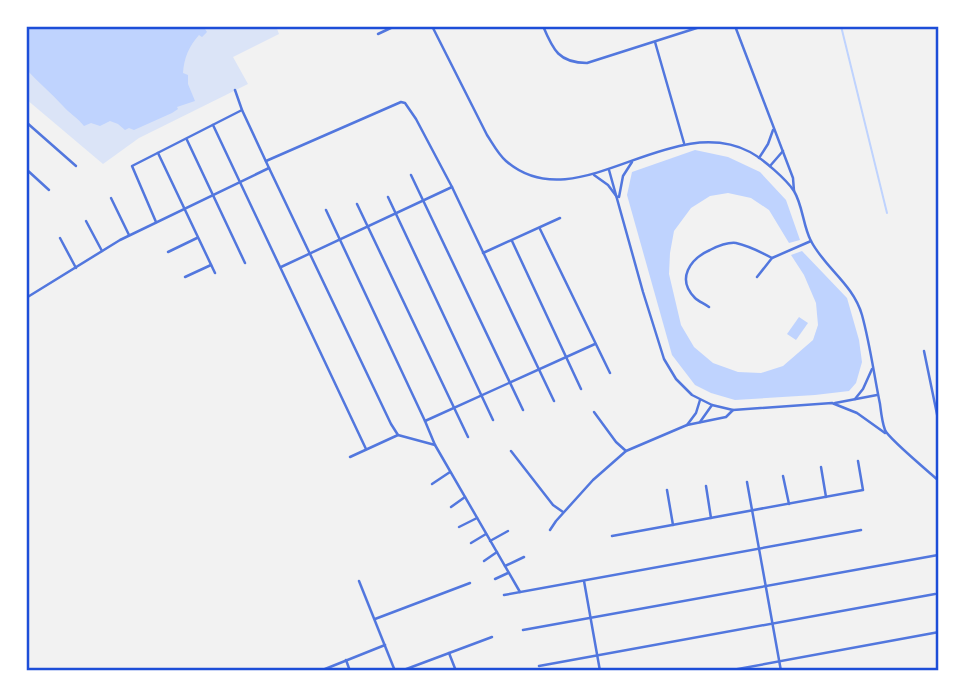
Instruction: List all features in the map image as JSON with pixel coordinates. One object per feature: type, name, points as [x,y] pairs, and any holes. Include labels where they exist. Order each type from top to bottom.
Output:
[{"type":"street","points":[[378,34],[395,26]]},
{"type":"street","points":[[432,26],[487,135],[506,161],[531,175],[557,179],[591,174],[632,162],[656,151],[684,144],[712,142],[734,145],[759,158],[794,191]]},
{"type":"street","points":[[543,26],[554,49],[561,56],[576,63],[587,63],[704,26]]},
{"type":"street","points":[[735,26],[793,178],[794,191],[811,241],[850,290],[861,312],[886,433]]},
{"type":"street","points":[[654,42],[684,144]]},
{"type":"street","points":[[235,90],[269,168],[398,435]]},
{"type":"street","points":[[266,161],[403,102],[407,105],[452,187],[554,401]]},
{"type":"street","points":[[156,222],[133,165],[242,110]]},
{"type":"street","points":[[26,122],[76,166]]},
{"type":"street","points":[[213,125],[366,449]]},
{"type":"street","points":[[759,158],[774,128]]},
{"type":"street","points":[[186,138],[245,263]]},
{"type":"street","points":[[770,166],[783,151]]},
{"type":"street","points":[[158,152],[215,273]]},
{"type":"street","points":[[619,200],[623,176],[632,162]]},
{"type":"street","points":[[26,298],[129,235],[269,168]]},
{"type":"street","points":[[26,169],[49,190]]},
{"type":"street","points":[[609,170],[664,359],[676,379],[692,395],[712,405],[733,410],[832,403],[878,395]]},
{"type":"street","points":[[591,174],[608,185],[619,200]]},
{"type":"street","points":[[411,175],[523,410]]},
{"type":"street","points":[[281,267],[452,187]]},
{"type":"street","points":[[388,197],[493,421]]},
{"type":"street","points":[[111,198],[129,235]]},
{"type":"street","points":[[356,204],[468,437]]},
{"type":"street","points":[[326,210],[435,445],[520,592]]},
{"type":"street","points":[[484,253],[560,218]]},
{"type":"street","points":[[86,221],[102,251]]},
{"type":"street","points":[[540,229],[610,373]]},
{"type":"street","points":[[60,238],[76,268]]},
{"type":"street","points":[[168,251],[197,238]]},
{"type":"street","points":[[512,241],[580,389]]},
{"type":"street","points":[[757,277],[772,258],[811,241]]},
{"type":"street","points":[[709,307],[694,298],[687,284],[692,260],[720,245],[734,243],[756,249],[772,258]]},
{"type":"street","points":[[185,277],[211,265]]},
{"type":"street","points":[[425,421],[595,344]]},
{"type":"street","points":[[924,351],[939,424]]},
{"type":"street","points":[[855,399],[863,389],[872,368]]},
{"type":"street","points":[[687,425],[701,399]]},
{"type":"street","points":[[832,403],[857,413],[886,433],[939,481]]},
{"type":"street","points":[[700,422],[712,405]]},
{"type":"street","points":[[550,530],[593,480],[626,452],[687,425],[726,417],[733,410]]},
{"type":"street","points":[[594,412],[626,452]]},
{"type":"street","points":[[350,457],[398,435],[435,445]]},
{"type":"street","points":[[511,451],[553,505],[563,512]]},
{"type":"street","points":[[612,536],[863,490],[858,461]]},
{"type":"street","points":[[821,467],[826,497]]},
{"type":"street","points":[[432,484],[450,472]]},
{"type":"street","points":[[783,476],[789,504]]},
{"type":"street","points":[[747,482],[781,671]]},
{"type":"street","points":[[706,486],[711,518]]},
{"type":"street","points":[[667,490],[673,524]]},
{"type":"street","points":[[451,507],[465,498]]},
{"type":"street","points":[[458,527],[477,518]]},
{"type":"street","points":[[504,595],[861,530]]},
{"type":"street","points":[[490,541],[508,531]]},
{"type":"street","points":[[471,543],[486,534]]},
{"type":"street","points":[[484,561],[497,552]]},
{"type":"street","points":[[523,630],[938,555]]},
{"type":"street","points":[[505,566],[524,557]]},
{"type":"street","points":[[495,579],[508,573]]},
{"type":"street","points":[[584,580],[600,671]]},
{"type":"street","points":[[359,582],[395,671]]},
{"type":"street","points":[[374,619],[470,583]]},
{"type":"street","points":[[539,666],[935,594]]},
{"type":"street","points":[[727,671],[939,632]]},
{"type":"street","points":[[401,671],[492,636]]},
{"type":"street","points":[[320,671],[385,645]]},
{"type":"street","points":[[449,653],[456,671]]},
{"type":"street","points":[[346,660],[349,671]]},
{"type":"shaded area","points":[[26,26],[276,26],[279,34],[233,57],[248,84],[139,138],[103,164],[26,99]]},
{"type":"water","points":[[26,26],[203,26],[207,32],[202,37],[199,35],[192,43],[183,73],[188,75],[188,84],[195,101],[177,107],[172,113],[134,130],[125,130],[110,121],[100,126],[91,123],[84,126],[26,69]]},
{"type":"water","points":[[695,150],[728,157],[760,172],[786,200],[800,240],[789,243],[769,210],[751,198],[728,193],[710,196],[691,208],[674,231],[669,274],[681,325],[694,347],[713,363],[738,372],[761,373],[783,366],[813,340],[818,325],[816,303],[804,275],[791,255],[802,251],[847,298],[862,362],[856,383],[849,391],[735,400],[695,385],[672,355],[627,195],[632,172]]},
{"type":"water","points":[[799,317],[808,323],[796,340],[787,334]]},
{"type":"waterway","points":[[841,26],[887,213]]}]
